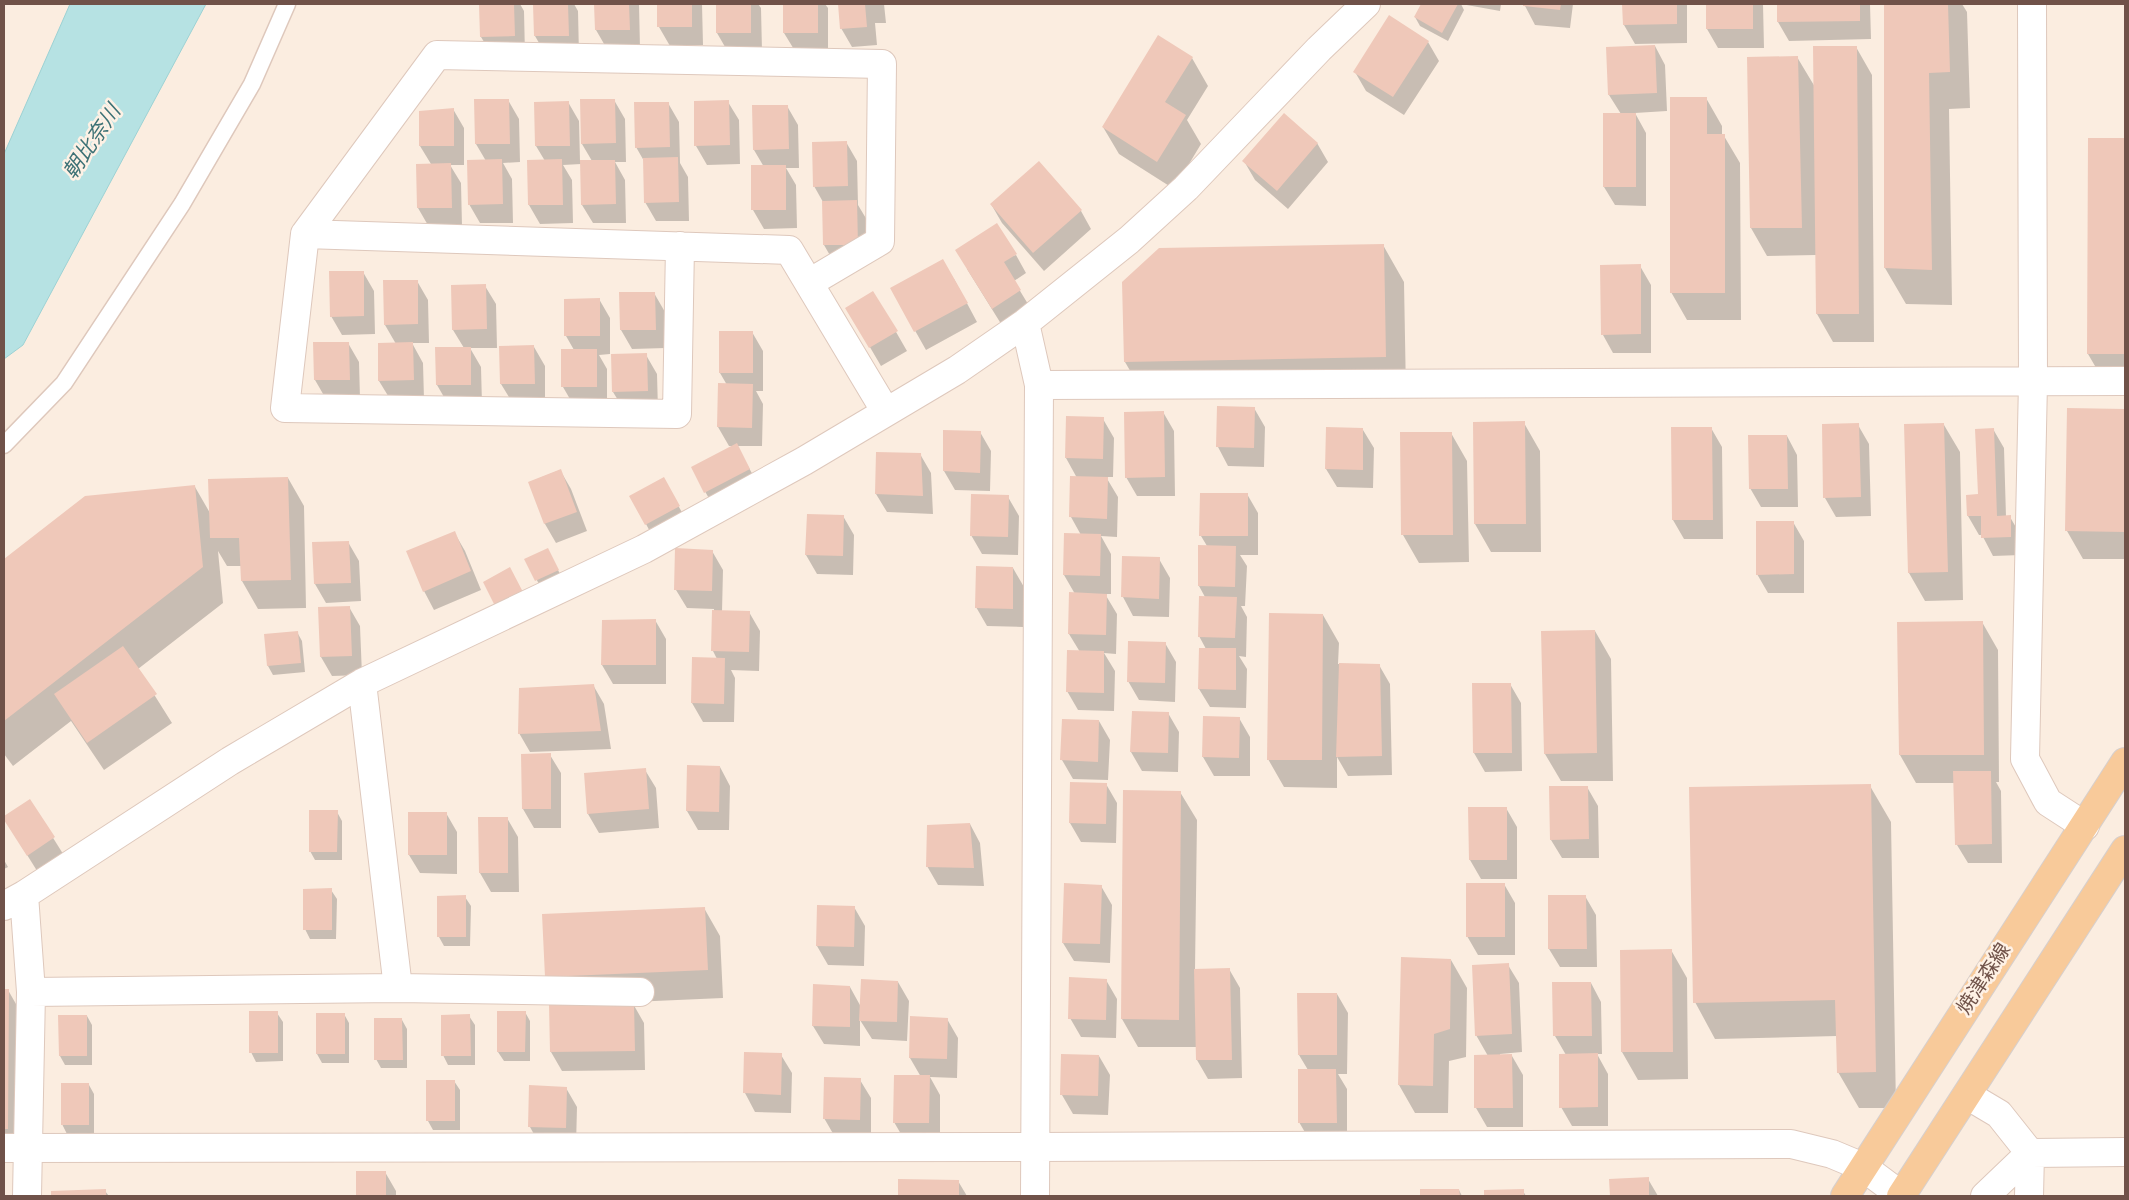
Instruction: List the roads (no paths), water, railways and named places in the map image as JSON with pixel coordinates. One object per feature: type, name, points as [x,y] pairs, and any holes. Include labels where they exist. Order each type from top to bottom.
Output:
[{"type":"main road","name":"焼津森線","points":[[1845,1196],[2125,762]]},
{"type":"main road","points":[[1901,1196],[2125,850]]},
{"type":"street","points":[[27,1196],[15,1148],[31,992],[14,901],[230,760],[362,683],[644,549],[804,461],[957,370],[1025,323],[1129,240],[1186,188],[1319,49],[1366,4]]},
{"type":"street","points":[[2032,4],[2033,382],[2025,759],[2048,802],[2085,826]]},
{"type":"street","points":[[680,246],[677,414],[286,408],[305,234],[437,55],[882,64],[880,241],[809,284]]},
{"type":"street","points":[[305,234],[789,250],[886,412]]},
{"type":"street","points":[[1025,323],[1039,385],[1035,1196]]},
{"type":"street","points":[[1039,385],[2125,381]]},
{"type":"street","points":[[362,683],[398,988]]},
{"type":"street","points":[[31,992],[398,988],[640,992]]},
{"type":"street","points":[[1967,1095],[1999,1114],[2030,1153],[2030,1196]]},
{"type":"street","points":[[15,1148],[1791,1144],[1832,1154],[1863,1167],[1901,1196]]},
{"type":"street","points":[[1985,1196],[2030,1153],[2125,1152]]},
{"type":"lane","points":[[4,445],[64,383],[182,204],[252,84],[287,4]]},
{"type":"water","name":"朝比奈川","points":[[70,4],[206,4],[23,345],[4,359],[4,154]]}]
